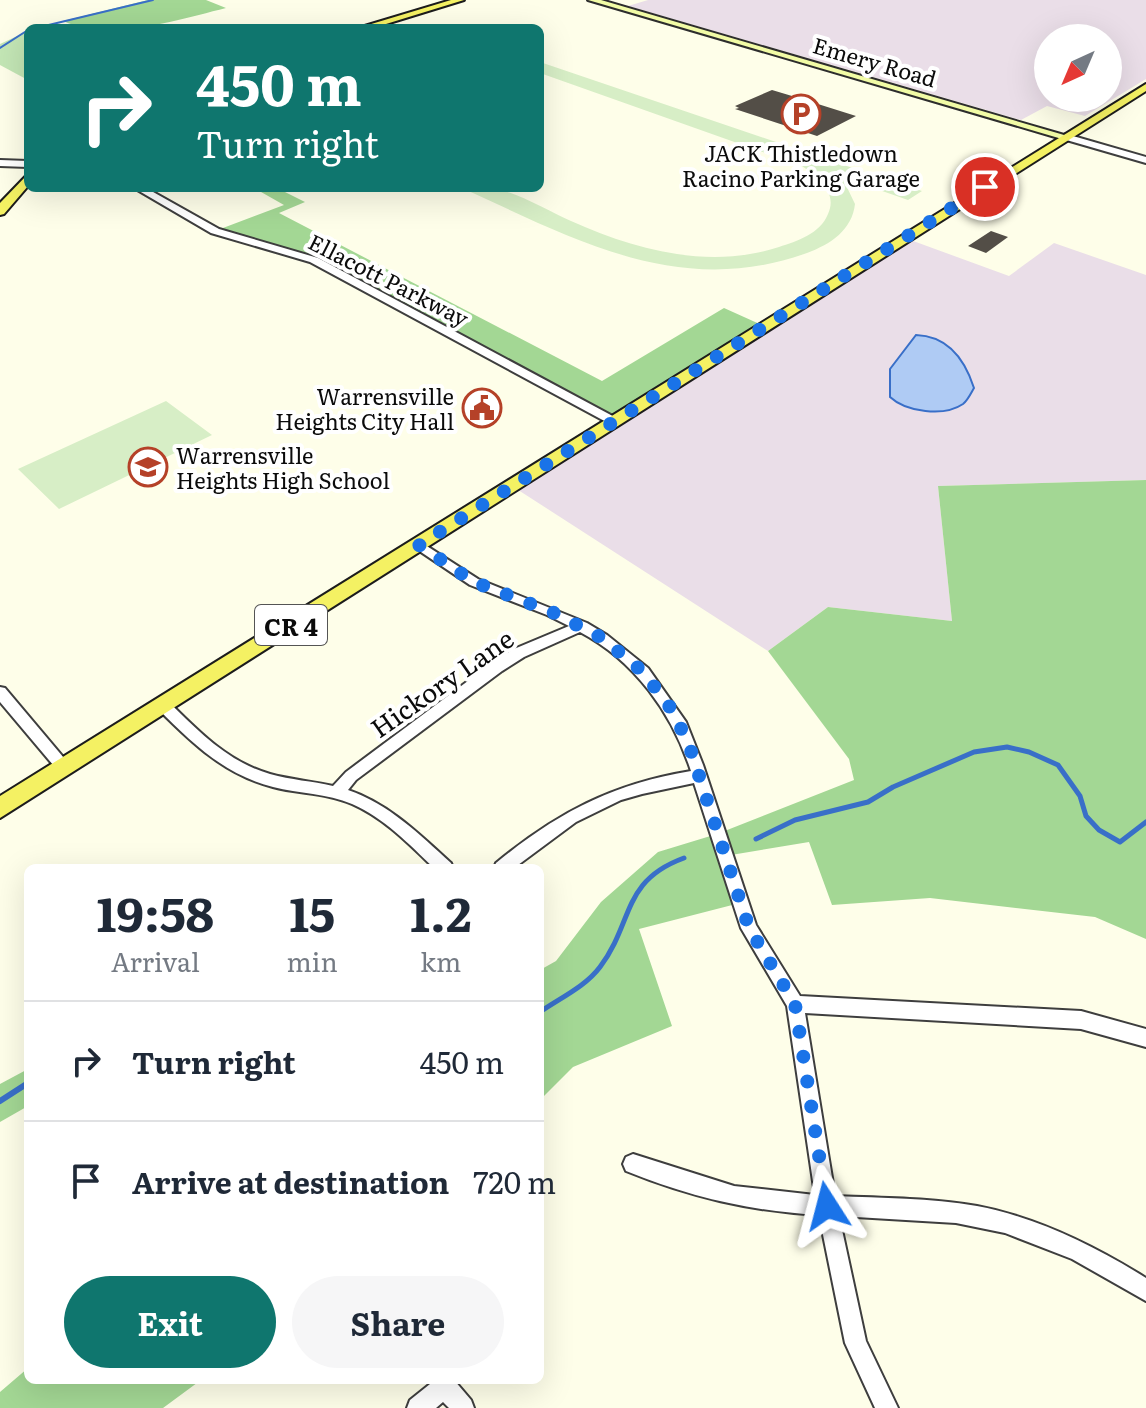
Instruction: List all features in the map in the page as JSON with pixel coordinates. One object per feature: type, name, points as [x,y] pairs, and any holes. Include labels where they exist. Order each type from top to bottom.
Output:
[{"type":"main road","points":[[388,24],[460,0]]},
{"type":"main road","points":[[382,24],[473,0]]},
{"type":"main road","name":"Emery Road","points":[[592,0],[1066,137]]},
{"type":"main road","name":"CR 4","points":[[0,808],[1146,87]]},
{"type":"main road","points":[[0,194],[24,168]]},
{"type":"main road","points":[[0,211],[24,183]]},
{"type":"street","name":"Emery Road","points":[[1066,137],[1146,160]]},
{"type":"street","points":[[0,163],[24,164]]},
{"type":"street","name":"Ellacott Parkway","points":[[146,192],[225,235],[314,260],[615,421]]},
{"type":"street","points":[[419,545],[474,582],[582,626],[633,662],[661,694],[689,745],[749,928],[795,1004],[827,1206],[856,1343],[887,1408]]},
{"type":"street","name":"Hickory Lane","points":[[336,792],[351,776],[497,667],[519,653],[582,626]]},
{"type":"street","points":[[0,692],[64,768]]},
{"type":"street","points":[[163,705],[207,750],[228,764],[275,781],[336,792],[388,818],[440,864]]},
{"type":"street","points":[[507,864],[543,833],[589,806],[632,788],[699,776]]},
{"type":"street","points":[[795,1004],[1081,1020],[1146,1038]]},
{"type":"street","points":[[633,1164],[704,1189],[749,1199],[958,1213],[1032,1232],[1120,1273],[1146,1290]]},
{"type":"street","points":[[418,1408],[445,1386],[463,1408]]},
{"type":"shaded area","points":[[648,0],[1146,0],[1146,79],[1122,94],[1122,24],[1034,24],[1036,112],[1021,120],[628,6]]},
{"type":"shaded area","points":[[1070,112],[1092,112],[1085,116]]},
{"type":"shaded area","points":[[905,238],[1009,276],[1054,243],[1146,275],[1146,480],[938,486],[952,621],[828,607],[768,651],[512,486]]},
{"type":"green space","points":[[148,0],[206,0],[226,8],[160,24],[72,24],[63,21]]},
{"type":"green space","points":[[24,33],[24,78],[0,65],[0,44]]},
{"type":"green space","points":[[544,63],[922,191],[908,200],[842,177],[855,204],[850,221],[839,235],[807,253],[760,266],[715,269],[671,266],[629,257],[587,243],[471,192],[507,192],[621,241],[647,248],[673,254],[726,257],[779,247],[820,227],[830,206],[828,192],[820,180],[802,166],[544,74]]},
{"type":"green space","points":[[261,192],[285,192],[305,202],[279,213],[602,381],[724,308],[764,326],[615,421],[315,260],[215,231],[284,205]]},
{"type":"green space","points":[[166,401],[212,435],[59,509],[18,469]]},
{"type":"green space","points":[[1146,480],[1146,939],[1095,917],[930,898],[832,905],[809,842],[725,856],[740,903],[639,929],[672,1026],[573,1067],[544,1096],[544,968],[556,961],[601,902],[658,852],[717,834],[854,780],[849,759],[768,651],[828,607],[952,621],[938,486]]},
{"type":"green space","points":[[24,1071],[24,1108],[0,1122],[0,1084]]},
{"type":"green space","points":[[24,1371],[24,1384],[196,1384],[163,1408],[0,1408],[0,1392]]},
{"type":"water","points":[[916,335],[937,340],[960,359],[974,388],[963,404],[946,410],[925,411],[905,406],[890,397],[890,369]]},
{"type":"building","name":"JACK Thistledown Racino Parking Garage","points":[[772,90],[856,116],[817,136],[735,109],[739,108],[735,106]]},
{"type":"building","points":[[991,231],[1008,237],[986,253],[968,246]]},
{"type":"waterway","points":[[53,24],[153,0]]},
{"type":"waterway","points":[[0,48],[24,33]]},
{"type":"waterway","points":[[756,839],[795,820],[868,802],[893,787],[974,752],[1007,747],[1029,752],[1058,765],[1080,796],[1086,816],[1099,830],[1120,842],[1146,822]]},
{"type":"waterway","points":[[544,1009],[594,974],[611,950],[631,904],[649,878],[684,858]]},
{"type":"waterway","points":[[0,1101],[24,1086]]},
{"type":"place","name":"JACK Thistledown Racino Parking Garage","points":[[801,114]]},
{"type":"place","name":"Warrensville Heights City Hall","points":[[482,408]]},
{"type":"place","name":"Warrensville Heights High School","points":[[148,467]]},
{"type":"route","points":[[827,1206],[795,1004],[749,928],[689,745],[672,710],[643,672],[602,638],[552,612],[474,582],[419,545],[985,187]]}]
